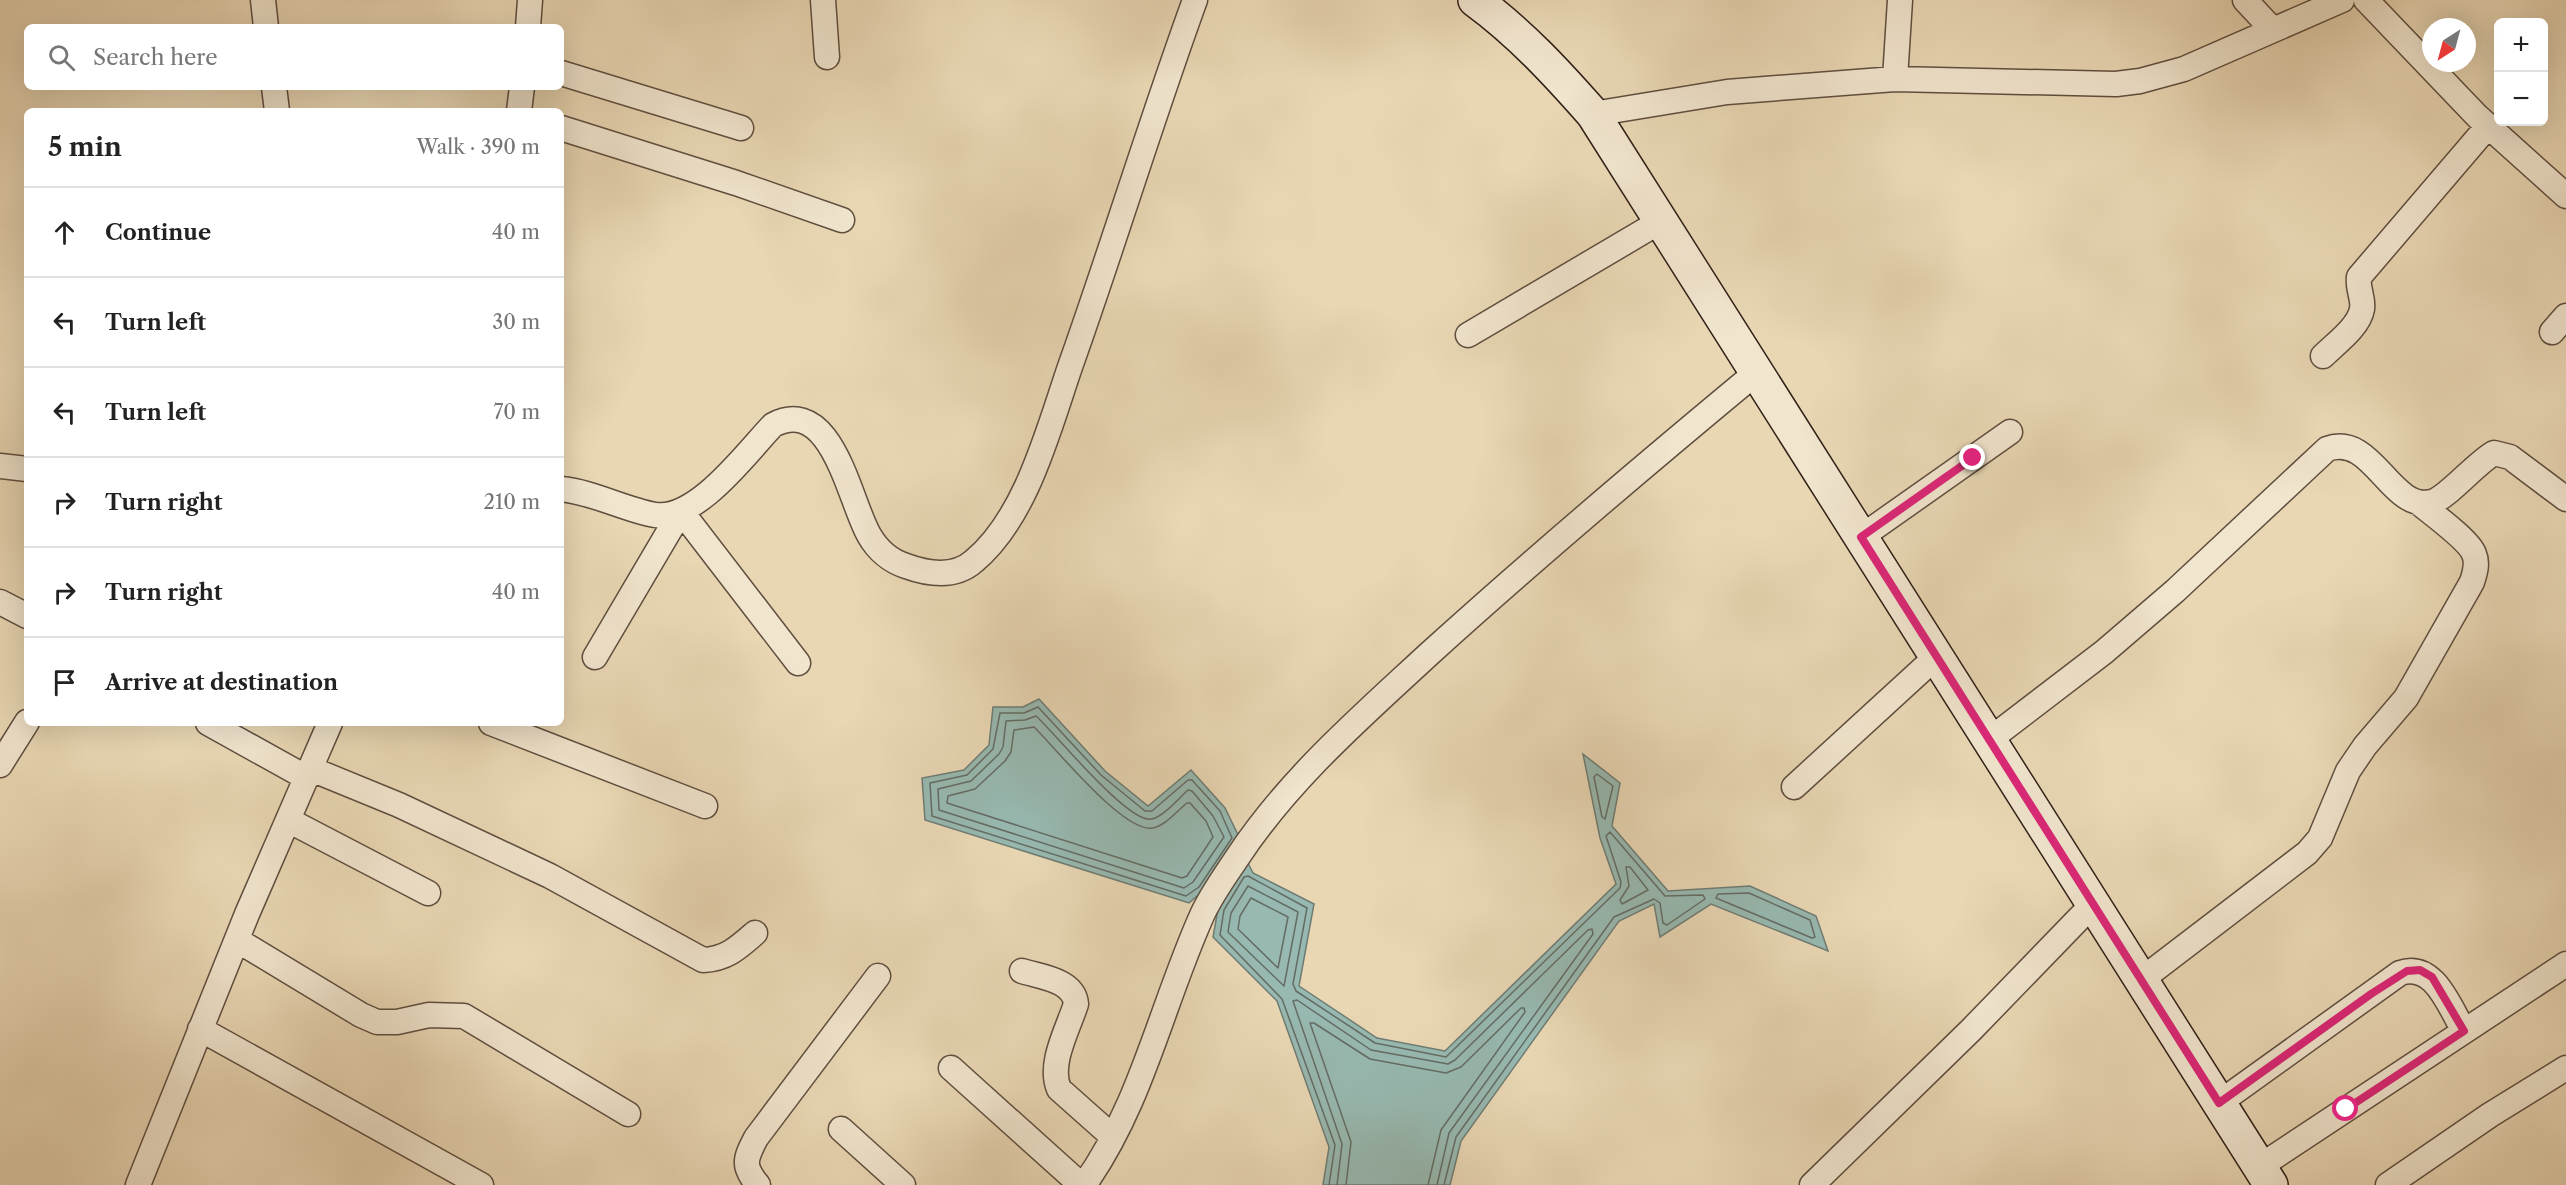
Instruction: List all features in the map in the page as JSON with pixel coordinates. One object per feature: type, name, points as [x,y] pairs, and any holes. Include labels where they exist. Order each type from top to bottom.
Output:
[{"type":"street","points":[[263,0],[266,24]]},
{"type":"street","points":[[528,24],[530,0]]},
{"type":"street","points":[[823,0],[827,57]]},
{"type":"street","points":[[564,490],[658,515],[681,510],[703,498],[773,425],[783,419],[794,419],[813,424],[827,438],[869,536],[886,556],[900,564],[926,573],[949,573],[973,562],[1010,519],[1041,449],[1195,0]]},
{"type":"street","points":[[1475,0],[1504,21],[1540,55],[1593,114],[2265,1176],[2464,1031],[2566,964]]},
{"type":"street","points":[[1895,79],[1900,0]]},
{"type":"street","points":[[2245,0],[2273,30]]},
{"type":"street","points":[[1593,114],[1727,92],[1895,79],[2116,84],[2140,81],[2184,69],[2342,0]]},
{"type":"street","points":[[2366,0],[2488,126],[2566,196]]},
{"type":"street","points":[[564,74],[741,128]]},
{"type":"street","points":[[274,90],[277,108]]},
{"type":"street","points":[[519,108],[522,90]]},
{"type":"street","points":[[2323,356],[2360,316],[2362,307],[2357,284],[2359,277],[2488,126]]},
{"type":"street","points":[[564,129],[736,183],[842,220]]},
{"type":"street","points":[[1468,335],[1661,221]]},
{"type":"street","points":[[951,1068],[1082,1185],[1098,1164],[1113,1137],[1143,1072],[1204,911],[1238,856],[1287,792],[1345,730],[1531,562],[1757,372]]},
{"type":"street","points":[[1861,537],[2010,432]]},
{"type":"street","points":[[1989,740],[2104,652],[2175,591],[2327,448],[2347,447],[2363,454],[2391,483],[2418,502],[2467,544],[2475,554],[2476,569],[2472,582],[2406,698],[2365,746],[2348,771],[2320,838],[2307,853],[2141,980]]},
{"type":"street","points":[[2418,502],[2434,502],[2482,460],[2494,453],[2510,457],[2566,499]]},
{"type":"street","points":[[0,466],[24,469]]},
{"type":"street","points":[[596,657],[681,510]]},
{"type":"street","points":[[681,510],[798,663]]},
{"type":"street","points":[[0,602],[24,614]]},
{"type":"street","points":[[1794,787],[1937,656]]},
{"type":"street","points":[[0,765],[24,726]]},
{"type":"street","points":[[214,726],[309,774],[399,805],[550,876],[703,960],[718,959],[732,953],[755,933]]},
{"type":"street","points":[[138,1185],[200,1029],[329,726]]},
{"type":"street","points":[[498,726],[705,806]]},
{"type":"street","points":[[288,820],[428,893]]},
{"type":"street","points":[[1812,1185],[1971,1030],[2093,904]]},
{"type":"street","points":[[237,940],[361,1015],[377,1022],[397,1022],[429,1015],[465,1016],[628,1114]]},
{"type":"street","points":[[2219,1103],[2390,980],[2407,971],[2420,970],[2432,977],[2464,1031]]},
{"type":"street","points":[[1022,971],[1055,981],[1067,987],[1075,996],[1076,1005],[1056,1065],[1054,1078],[1059,1089],[1113,1137]]},
{"type":"street","points":[[758,1185],[746,1170],[747,1155],[756,1138],[878,976]]},
{"type":"street","points":[[200,1029],[481,1185]]},
{"type":"street","points":[[2388,1185],[2490,1115],[2566,1068]]},
{"type":"street","points":[[841,1129],[903,1185]]},
{"type":"water","points":[[1039,699],[1105,771],[1148,806],[1191,770],[1225,808],[1240,839],[1203,891],[1189,903],[925,820],[922,778],[964,770],[989,745],[993,707],[1023,707]]},
{"type":"water","points":[[1583,754],[1620,783],[1612,826],[1668,891],[1750,886],[1816,916],[1828,951],[1711,904],[1660,937],[1654,904],[1619,921],[1461,1141],[1450,1185],[1323,1185],[1329,1147],[1277,1001],[1213,937],[1218,909],[1247,861],[1253,873],[1314,904],[1299,986],[1377,1038],[1445,1051],[1616,884],[1600,838]]},
{"type":"route","points":[[1973,458],[1861,537],[2219,1103],[2371,994],[2407,971],[2420,970],[2432,977],[2464,1031],[2346,1109]]}]
